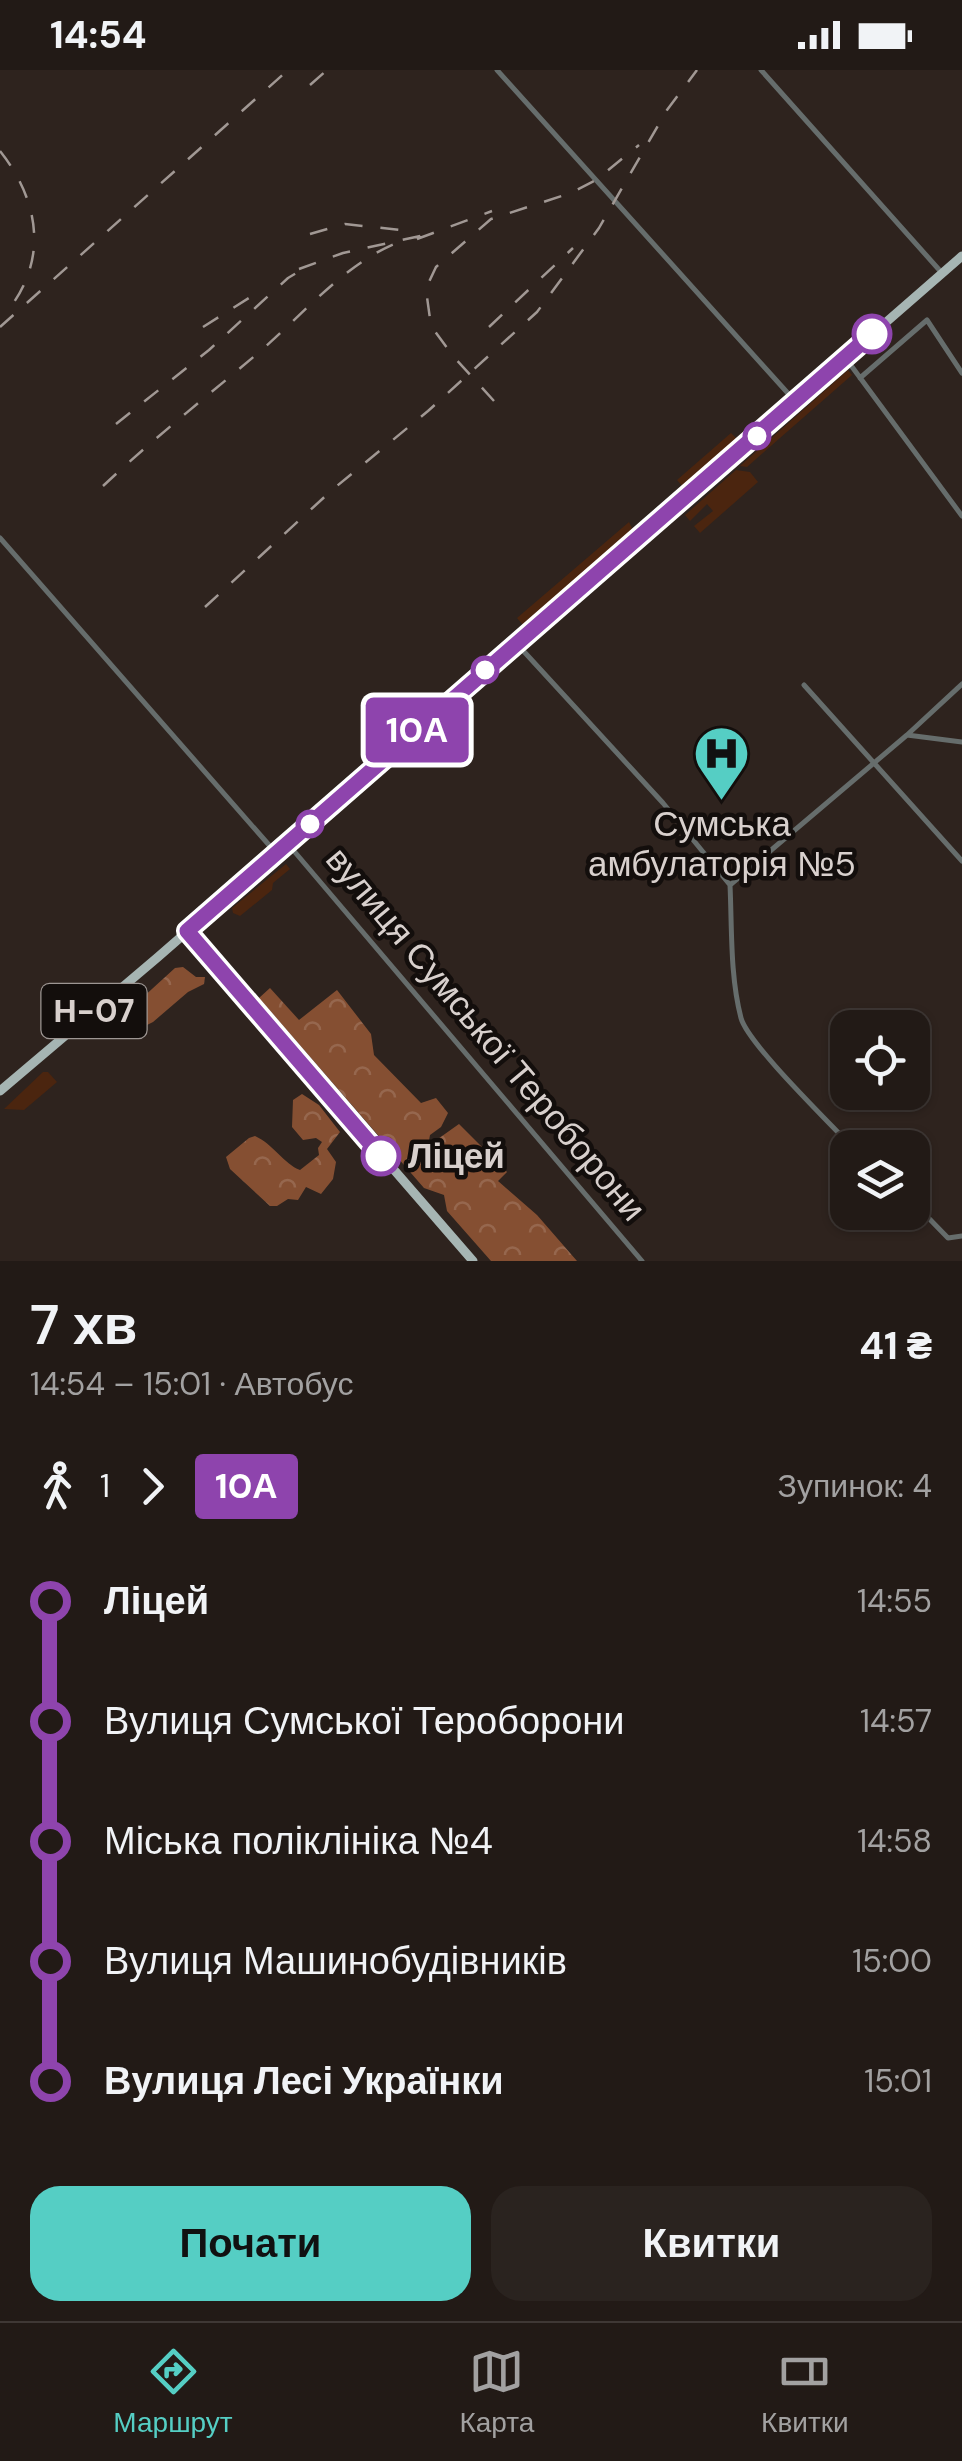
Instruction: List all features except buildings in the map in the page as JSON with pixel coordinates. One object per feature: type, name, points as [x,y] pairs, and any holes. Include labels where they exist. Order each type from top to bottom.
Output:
[{"type":"main road","points":[[473,1261],[187,931],[962,256]]},
{"type":"main road","name":"Н-07","points":[[0,1091],[187,931]]},
{"type":"street","points":[[496,70],[796,402]]},
{"type":"street","points":[[762,70],[942,273]]},
{"type":"street","points":[[860,378],[927,320],[962,373]]},
{"type":"street","points":[[845,357],[962,516]]},
{"type":"street","name":"вулиця Сумської Тероборони","points":[[0,538],[276,854]]},
{"type":"street","points":[[516,644],[663,804],[730,885],[742,1022],[836,1130]]},
{"type":"street","points":[[730,885],[962,684]]},
{"type":"street","points":[[804,685],[962,861]]},
{"type":"street","points":[[907,735],[962,742]]},
{"type":"street","name":"вулиця Сумської Тероборони","points":[[288,843],[642,1261]]},
{"type":"street","points":[[930,1220],[948,1238],[962,1236]]},
{"type":"shaded area","points":[[848,370],[852,375],[747,467],[740,466]]},
{"type":"shaded area","points":[[731,433],[739,441],[684,488],[677,480]]},
{"type":"shaded area","points":[[736,470],[750,472],[758,482],[700,533],[694,526],[713,511],[707,504],[690,521],[685,515]]},
{"type":"shaded area","points":[[629,522],[629,536],[523,625],[517,618]]},
{"type":"shaded area","points":[[286,864],[290,869],[273,883],[272,890],[240,916],[233,913],[232,908]]},
{"type":"shaded area","points":[[43,1072],[57,1082],[24,1110],[4,1109]]},
{"type":"green space","points":[[183,967],[196,977],[205,977],[204,984],[188,992],[153,1022],[131,1033],[120,1026],[118,1020],[175,968]]},
{"type":"green space","points":[[270,988],[299,1020],[337,990],[371,1034],[374,1055],[421,1103],[436,1098],[448,1113],[441,1127],[430,1135],[428,1146],[459,1124],[507,1172],[498,1181],[537,1215],[577,1261],[491,1261],[447,1211],[444,1195],[424,1188],[259,998]]},
{"type":"green space","points":[[302,1094],[319,1105],[340,1132],[327,1149],[336,1162],[333,1179],[321,1194],[306,1187],[298,1200],[288,1199],[270,1206],[230,1169],[226,1157],[255,1136],[300,1170],[319,1155],[322,1142],[316,1138],[303,1140],[292,1127],[293,1100]]},
{"type":"railway","points":[[0,327],[288,70]]},
{"type":"railway","points":[[310,85],[327,70]]},
{"type":"railway","points":[[205,607],[332,490],[428,411],[537,312],[599,228],[667,110],[697,70]]},
{"type":"railway","points":[[494,401],[431,326],[428,284],[436,267],[491,219],[571,193],[596,180],[639,145]]},
{"type":"railway","points":[[0,151],[23,189],[34,228],[30,269],[9,309]]},
{"type":"railway","points":[[417,239],[492,211]]},
{"type":"railway","points":[[310,234],[345,224],[410,231]]},
{"type":"railway","points":[[299,269],[343,253],[429,234]]},
{"type":"railway","points":[[103,486],[344,275],[404,240]]},
{"type":"railway","points":[[489,327],[573,248]]},
{"type":"railway","points":[[116,424],[209,350],[288,278],[310,265]]},
{"type":"railway","points":[[203,327],[260,291]]},
{"type":"bus line","name":"10А","points":[[381,1156],[187,931],[872,334]]},
{"type":"place","name":"Сумська амбулаторія №5","points":[[722,802]]},
{"type":"place","name":"Ліцей","points":[[381,1156]]}]
